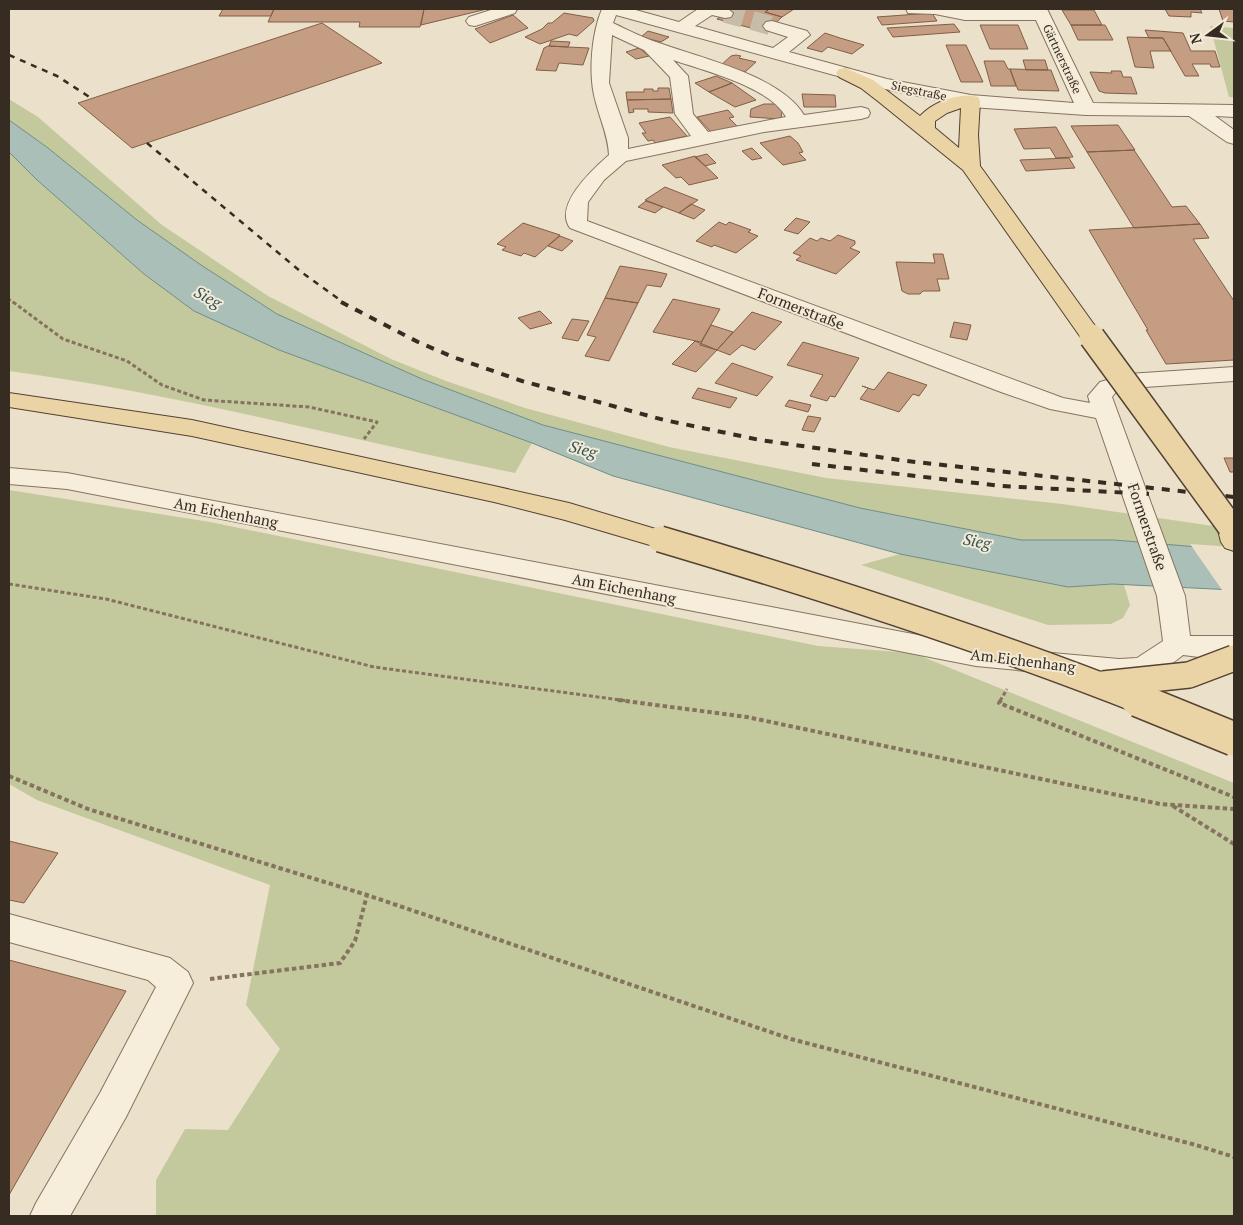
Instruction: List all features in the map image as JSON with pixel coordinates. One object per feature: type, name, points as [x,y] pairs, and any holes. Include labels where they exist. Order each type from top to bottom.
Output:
[{"type":"main road","points":[[845,73],[867,84],[970,166],[1233,533]]},
{"type":"main road","points":[[925,130],[926,120],[932,113],[950,104],[971,101],[968,135],[970,166]]},
{"type":"main road","points":[[9,400],[192,428],[569,512],[714,554],[978,640],[1099,684],[1234,738]]},
{"type":"main road","points":[[1099,684],[1189,675],[1234,658]]},
{"type":"street","points":[[475,21],[509,9]]},
{"type":"street","points":[[681,28],[709,9],[725,13]]},
{"type":"street","points":[[914,9],[935,9],[964,15],[1040,12]]},
{"type":"street","name":"Gärtnerstraße","points":[[1040,12],[1086,109]]},
{"type":"street","points":[[609,14],[650,46],[679,76],[684,114],[703,139]]},
{"type":"street","points":[[609,14],[600,83],[618,138],[619,157]]},
{"type":"street","name":"Siegstraße","points":[[609,14],[681,28],[927,94],[971,101],[1086,109],[1234,111]]},
{"type":"street","points":[[772,26],[801,35],[777,53]]},
{"type":"street","points":[[650,46],[730,75],[773,94],[787,105],[798,122]]},
{"type":"street","points":[[1193,110],[1234,138]]},
{"type":"street","name":"Formerstraße","points":[[861,113],[703,139],[619,157],[597,176],[578,202],[577,224],[1009,387],[1058,404],[1106,413]]},
{"type":"street","name":"Formerstraße","points":[[1177,644],[1171,596],[1100,396],[1108,387],[1128,381],[1234,374]]},
{"type":"street","name":"Am Eichenhang","points":[[9,476],[67,482],[976,656],[1107,670],[1128,670],[1144,668],[1158,661],[1177,644]]},
{"type":"street","points":[[1177,644],[1200,647],[1234,646]]},
{"type":"street","points":[[9,928],[158,968],[176,983],[113,1104],[49,1216]]},
{"type":"path","points":[[9,299],[62,339],[128,361],[162,385],[204,400],[309,407],[367,419]]},
{"type":"path","points":[[9,584],[106,599],[374,667],[747,717],[930,757],[1172,806],[1234,809]]},
{"type":"path","points":[[9,776],[88,809],[367,895],[791,1039],[1196,1145],[1234,1157]]},
{"type":"path","points":[[1172,806],[1234,844]]},
{"type":"path","points":[[176,983],[340,963],[355,941],[367,895]]},
{"type":"green space","points":[[1210,26],[1234,28],[1234,97],[1229,97]]},
{"type":"green space","points":[[9,99],[38,117],[162,225],[268,296],[391,359],[446,381],[525,408],[669,447],[826,478],[1062,504],[1234,529],[1234,550],[1114,540],[1021,540],[860,508],[543,425],[422,379],[277,314],[201,265],[137,220],[48,148],[9,120]]},
{"type":"green space","points":[[9,152],[36,179],[144,274],[194,311],[279,350],[532,443],[515,473],[200,404],[9,371]]},
{"type":"green space","points":[[9,490],[210,522],[818,646],[913,653],[1234,783],[1234,1216],[156,1216],[156,1180],[185,1129],[228,1130],[280,1049],[246,1005],[270,885],[37,800],[9,784]]},
{"type":"green space","points":[[900,554],[1068,587],[1124,585],[1130,605],[1123,618],[1111,624],[1048,625],[861,565]]},
{"type":"water","name":"Sieg","points":[[9,120],[48,148],[137,220],[201,265],[277,314],[422,379],[543,425],[860,508],[1021,540],[1114,540],[1234,550],[1234,590],[1112,584],[1068,587],[900,554],[613,476],[532,443],[279,350],[194,311],[144,274],[36,179],[9,152]]},
{"type":"pier","points":[[1190,544],[1234,547],[1234,592],[1222,590]]},
{"type":"building","points":[[223,9],[274,9],[271,16],[219,16]]},
{"type":"building","points":[[274,9],[424,9],[420,27],[359,27],[360,22],[268,22]]},
{"type":"building","points":[[424,9],[487,9],[421,25]]},
{"type":"building","points":[[731,9],[764,9],[768,10],[765,12],[782,17],[766,32],[717,19]]},
{"type":"building","points":[[764,9],[794,9],[782,17],[765,12],[768,10]]},
{"type":"building","points":[[1165,9],[1200,9],[1202,13],[1191,12],[1191,17],[1169,16]]},
{"type":"building","points":[[1219,9],[1234,9],[1234,22],[1223,21]]},
{"type":"building","points":[[1062,10],[1094,10],[1102,25],[1071,25]]},
{"type":"building","points":[[564,13],[593,18],[594,21],[577,36],[569,34],[540,44],[525,37],[542,29],[548,23],[552,23]]},
{"type":"building","points":[[932,13],[937,21],[882,25],[877,17]]},
{"type":"building","points":[[513,15],[528,28],[490,43],[475,29]]},
{"type":"building","points":[[322,23],[382,63],[132,148],[78,103]]},
{"type":"building","points":[[954,24],[960,32],[893,37],[887,28]]},
{"type":"building","points":[[980,25],[1018,25],[1028,49],[990,49]]},
{"type":"building","points":[[1071,25],[1105,25],[1113,40],[1078,40]]},
{"type":"building","points":[[1145,30],[1183,33],[1191,51],[1215,51],[1220,67],[1211,67],[1210,64],[1192,64],[1199,76],[1185,76],[1163,38],[1149,38]]},
{"type":"building","points":[[648,31],[669,37],[661,42],[641,37]]},
{"type":"building","points":[[825,33],[864,45],[852,54],[828,47],[822,52],[807,48]]},
{"type":"building","points":[[1127,37],[1163,38],[1171,51],[1150,51],[1154,68],[1135,67]]},
{"type":"building","points":[[551,41],[570,42],[568,47],[549,46]]},
{"type":"building","points":[[946,45],[966,45],[983,82],[961,82]]},
{"type":"building","points":[[548,46],[589,48],[583,65],[559,63],[556,71],[536,70],[544,48]]},
{"type":"building","points":[[639,48],[649,56],[636,59],[626,52]]},
{"type":"building","points":[[731,56],[741,56],[739,58],[756,62],[745,72],[720,66]]},
{"type":"building","points":[[1023,60],[1045,60],[1048,70],[1026,70]]},
{"type":"building","points":[[984,61],[1004,61],[1008,69],[1010,69],[1016,86],[991,86]]},
{"type":"building","points":[[1010,69],[1051,70],[1059,91],[1018,90]]},
{"type":"building","points":[[1111,71],[1121,71],[1123,77],[1131,77],[1137,94],[1105,93],[1099,91],[1090,72],[1112,73]]},
{"type":"building","points":[[716,76],[732,83],[709,92],[695,83]]},
{"type":"building","points":[[732,83],[756,100],[735,107],[709,92]]},
{"type":"building","points":[[658,88],[669,88],[671,99],[627,100],[626,92],[644,92],[644,89],[658,91]]},
{"type":"building","points":[[802,94],[835,95],[836,107],[804,107]]},
{"type":"building","points":[[671,99],[673,113],[633,109],[634,112],[629,113],[627,100]]},
{"type":"building","points":[[764,104],[775,104],[782,111],[781,119],[750,117],[751,109]]},
{"type":"building","points":[[728,110],[734,117],[729,118],[738,127],[711,132],[697,117]]},
{"type":"building","points":[[670,117],[687,136],[655,143],[653,140],[648,141],[642,133],[646,133],[639,123]]},
{"type":"building","points":[[1118,125],[1135,150],[1087,152],[1071,126]]},
{"type":"building","points":[[1056,127],[1073,157],[1056,158],[1050,148],[1024,149],[1014,129]]},
{"type":"building","points":[[790,136],[798,143],[803,152],[799,153],[806,160],[783,165],[760,143]]},
{"type":"building","points":[[752,148],[762,158],[752,160],[742,151]]},
{"type":"building","points":[[1134,150],[1172,207],[1186,206],[1200,224],[1134,228],[1087,152]]},
{"type":"building","points":[[707,154],[716,163],[705,166],[695,157]]},
{"type":"building","points":[[695,156],[718,178],[689,185],[681,177],[676,178],[662,165]]},
{"type":"building","points":[[1069,158],[1075,168],[1026,171],[1020,160]]},
{"type":"building","points":[[665,187],[698,200],[679,213],[645,200]]},
{"type":"building","points":[[646,201],[663,207],[655,213],[638,207]]},
{"type":"building","points":[[691,204],[705,210],[694,219],[679,213]]},
{"type":"building","points":[[796,218],[810,222],[798,234],[784,230]]},
{"type":"building","points":[[719,222],[726,225],[729,222],[751,230],[748,232],[758,236],[736,253],[696,241]]},
{"type":"building","points":[[523,223],[560,235],[535,257],[524,253],[521,256],[502,250],[506,247],[497,244]]},
{"type":"building","points":[[1200,224],[1209,238],[1193,239],[1234,301],[1234,360],[1166,364],[1089,230]]},
{"type":"building","points":[[838,235],[855,241],[855,244],[850,248],[860,252],[836,274],[796,260],[801,256],[793,253],[810,238],[817,241],[821,238],[830,241]]},
{"type":"building","points":[[560,236],[573,241],[562,251],[548,246]]},
{"type":"building","points":[[933,254],[943,254],[949,279],[937,279],[940,291],[923,291],[920,294],[908,294],[902,291],[896,262],[935,263]]},
{"type":"building","points":[[620,266],[667,274],[661,287],[647,285],[638,303],[605,298]]},
{"type":"building","points":[[605,298],[638,303],[609,361],[585,356],[596,337],[587,335]]},
{"type":"building","points":[[673,299],[720,309],[701,342],[653,332]]},
{"type":"building","points":[[540,311],[552,323],[530,329],[518,318]]},
{"type":"building","points":[[752,312],[782,322],[755,350],[742,345],[730,355],[717,350]]},
{"type":"building","points":[[572,319],[589,321],[578,341],[562,338]]},
{"type":"building","points":[[954,322],[971,325],[967,340],[950,337]]},
{"type":"building","points":[[711,325],[733,332],[717,350],[700,345]]},
{"type":"building","points":[[695,341],[717,350],[696,372],[672,364]]},
{"type":"building","points":[[803,342],[859,358],[835,397],[830,396],[827,401],[810,396],[823,375],[787,365]]},
{"type":"building","points":[[732,363],[773,377],[757,396],[715,383]]},
{"type":"building","points":[[888,372],[927,385],[919,396],[913,394],[899,412],[860,399],[868,388],[874,390]]},
{"type":"building","points":[[698,388],[737,398],[730,408],[692,398]]},
{"type":"building","points":[[789,400],[811,405],[808,412],[785,406]]},
{"type":"building","points":[[808,416],[821,418],[814,432],[802,430]]},
{"type":"building","points":[[1224,458],[1234,458],[1234,472],[1230,472]]},
{"type":"building","points":[[9,841],[58,853],[24,903],[9,900]]},
{"type":"building","points":[[9,960],[126,991],[9,1195]]},
{"type":"tunnel","points":[[725,13],[772,26]]},
{"type":"railway","points":[[9,55],[57,76],[91,98]]},
{"type":"railway","points":[[147,143],[300,271],[344,303]]},
{"type":"railway","points":[[341,302],[418,342],[453,357],[522,381],[664,420],[760,440],[907,461],[1234,497]]},
{"type":"railway","points":[[812,464],[1002,486],[1149,494]]}]
